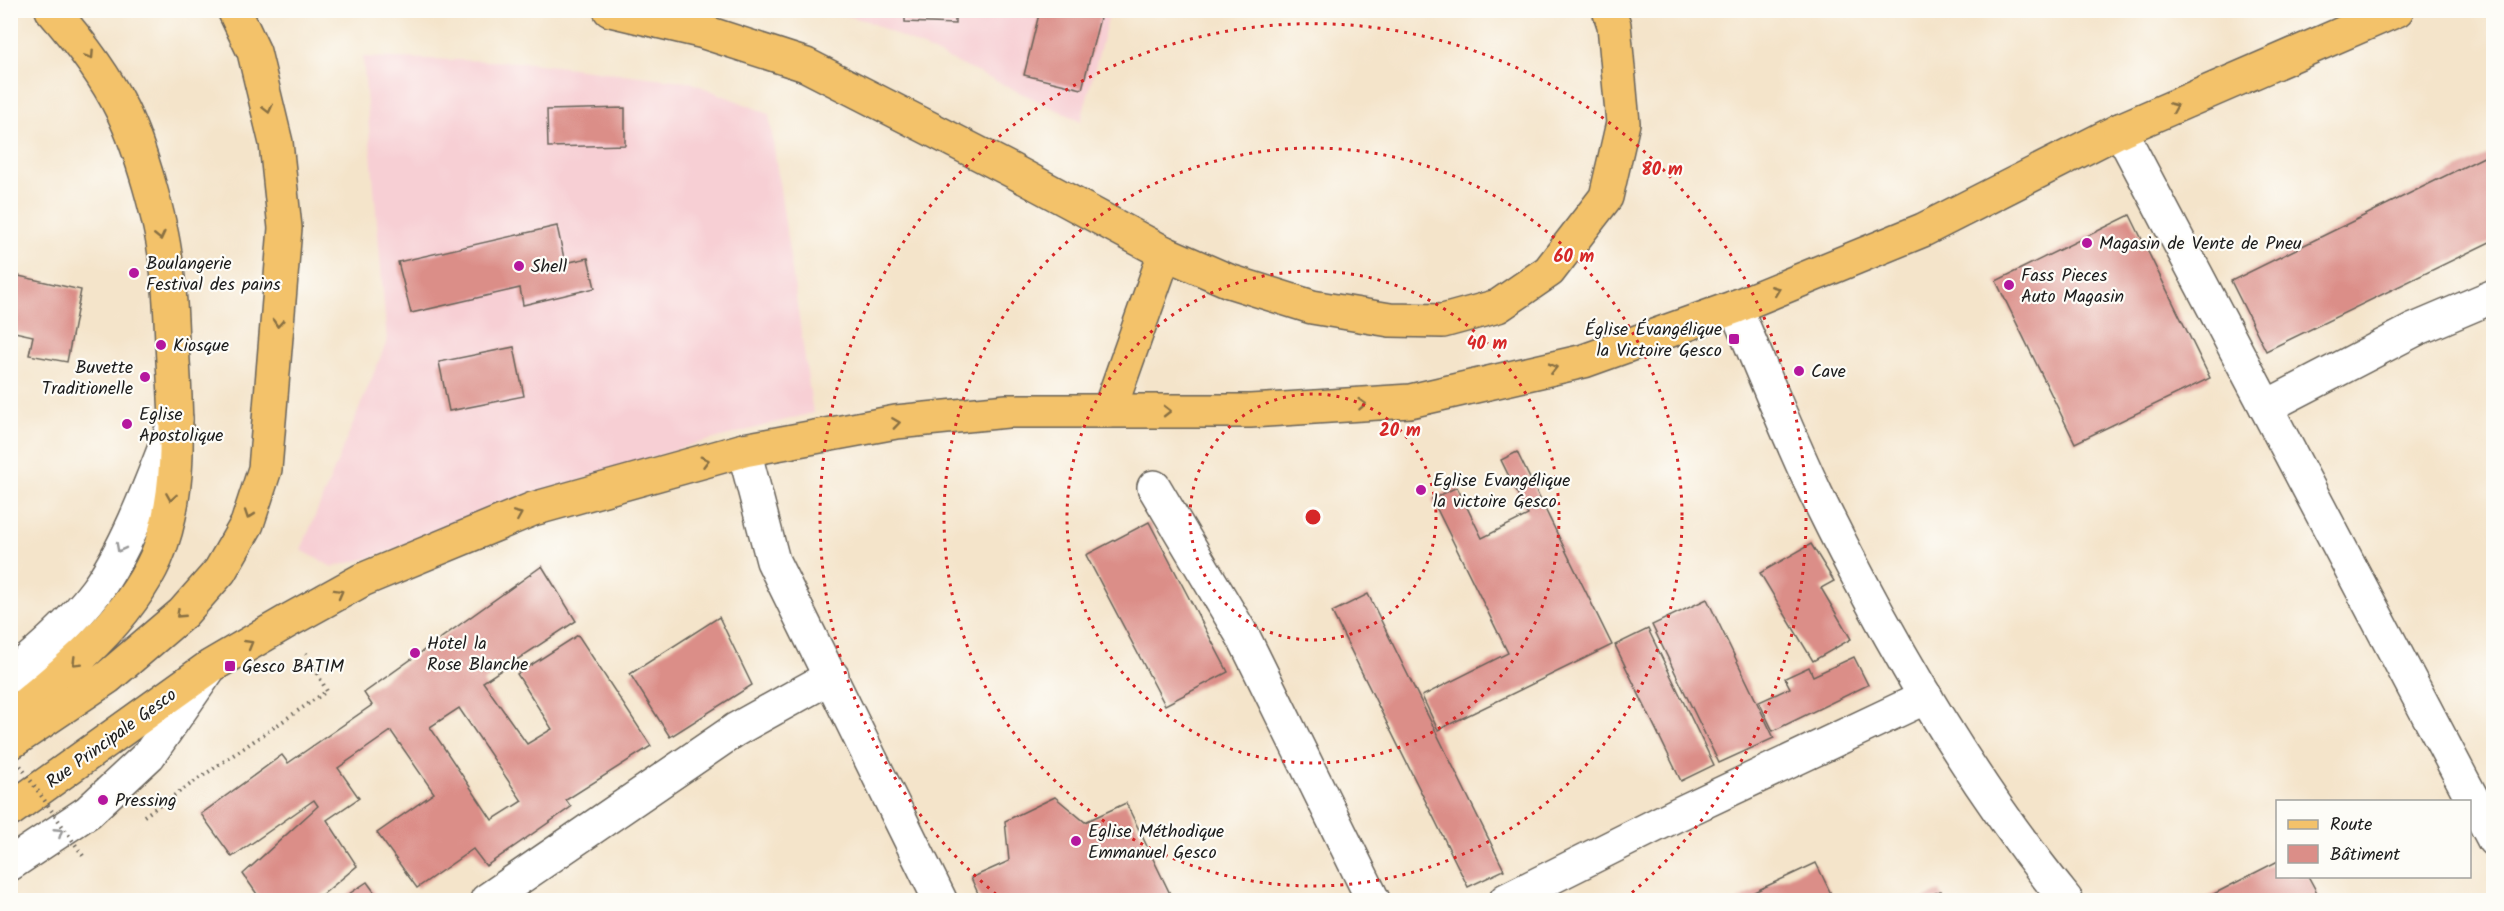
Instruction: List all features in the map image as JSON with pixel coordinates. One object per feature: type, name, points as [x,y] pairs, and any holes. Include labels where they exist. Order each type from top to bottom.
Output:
[{"type":"main road","points":[[10,717],[74,666],[121,614],[155,559],[166,529],[174,476],[177,418],[166,261],[144,170],[123,111],[88,51],[52,10]]},
{"type":"main road","points":[[10,743],[108,677],[183,613],[220,572],[247,524],[264,469],[285,228],[276,142],[254,52],[234,10]]},
{"type":"main road","points":[[610,10],[704,32],[806,65],[1011,170],[1165,254],[1229,281],[1312,307],[1390,320],[1443,321],[1498,306],[1549,271],[1606,197],[1623,123],[1614,25],[1609,10]]},
{"type":"main road","name":"Rue Principale Gesco","points":[[10,810],[211,666],[288,621],[362,580],[533,509],[596,489],[744,450],[896,422],[1007,411],[1250,411],[1410,401],[1584,361],[1735,307],[1923,230],[2120,130],[2397,10]]},
{"type":"main road","points":[[1109,411],[1165,254]]},
{"type":"street","points":[[2120,130],[2493,840]]},
{"type":"street","points":[[2266,407],[2414,330],[2493,296]]},
{"type":"street","points":[[1735,307],[1815,492],[1874,608],[1926,697],[1990,796],[2066,900]]},
{"type":"street","points":[[10,676],[60,631],[97,591],[151,484],[177,418]]},
{"type":"street","points":[[744,450],[773,561],[832,676],[940,900]]},
{"type":"street","points":[[1154,487],[1245,639],[1373,900]]},
{"type":"street","points":[[10,864],[88,812],[148,754],[211,666]]},
{"type":"street","points":[[488,900],[735,730],[832,676]]},
{"type":"street","points":[[1506,900],[1676,815],[1926,697]]},
{"type":"path","points":[[146,814],[327,691],[288,621]]},
{"type":"path","points":[[10,751],[84,857]]},
{"type":"shaded area","points":[[828,11],[1110,11],[1081,121],[867,21]]},
{"type":"shaded area","points":[[363,57],[522,62],[690,82],[769,114],[813,413],[691,445],[527,497],[377,556],[332,567],[301,550],[387,341]]},
{"type":"building","points":[[905,10],[955,10],[955,24],[905,22]]},
{"type":"building","points":[[1040,10],[1102,10],[1082,89],[1024,75]]},
{"type":"building","points":[[625,108],[625,145],[548,147],[547,110]]},
{"type":"building","points":[[2494,152],[2494,240],[2266,351],[2231,281]]},
{"type":"building","points":[[2130,215],[2210,378],[2075,443],[1996,281]]},
{"type":"building","points":[[557,226],[565,263],[588,258],[595,288],[523,305],[520,288],[411,313],[398,262]]},
{"type":"building","points":[[10,274],[81,290],[67,362],[29,355],[33,336],[10,331]]},
{"type":"building","points":[[514,347],[524,396],[449,411],[439,362]]},
{"type":"building","points":[[1517,452],[1612,645],[1438,730],[1422,696],[1508,653],[1432,499],[1457,487],[1482,538],[1528,515],[1501,460]]},
{"type":"building","points":[[1149,522],[1228,672],[1165,705],[1086,555]]},
{"type":"building","points":[[1811,544],[1834,581],[1821,588],[1851,639],[1813,661],[1760,573]]},
{"type":"building","points":[[542,566],[576,621],[483,682],[527,744],[552,729],[517,674],[578,635],[651,746],[566,800],[571,807],[486,866],[473,849],[417,888],[377,833],[434,793],[391,731],[338,768],[359,798],[327,820],[357,866],[316,900],[261,900],[243,874],[318,806],[314,800],[232,857],[201,814],[282,755],[288,763],[372,705],[364,693]],"holes":[[[459,708],[522,801],[492,820],[430,727]]]},
{"type":"building","points":[[1368,594],[1504,870],[1468,887],[1332,612]]},
{"type":"building","points":[[1707,599],[1774,738],[1719,763],[1652,625]]},
{"type":"building","points":[[719,617],[752,685],[670,737],[630,674]]},
{"type":"building","points":[[1648,629],[1714,765],[1681,781],[1615,645]]},
{"type":"building","points":[[1854,657],[1868,685],[1773,731],[1759,702],[1790,688],[1785,678],[1809,667],[1813,676]]},
{"type":"building","name":"Eglise Méthodique Emmanuel Gesco","points":[[1055,797],[1085,822],[1126,803],[1173,900],[981,900],[971,878],[1009,861],[1005,821]]},
{"type":"building","points":[[2276,862],[2276,878],[2309,878],[2321,900],[2202,900]]},
{"type":"building","points":[[1816,863],[1834,900],[1737,900]]},
{"type":"building","points":[[367,882],[380,900],[340,900]]},
{"type":"building","points":[[1940,891],[1944,900],[1921,900]]},
{"type":"place","name":"Magasin de Vente de Pneu","points":[[2087,243]]},
{"type":"place","name":"Shell","points":[[519,266]]},
{"type":"place","name":"Boulangerie Festival des pains","points":[[134,273]]},
{"type":"place","name":"Fass Pieces Auto Magasin","points":[[2009,285]]},
{"type":"place","name":"Église Évangélique la Victoire Gesco","points":[[1734,339]]},
{"type":"place","name":"Kiosque","points":[[161,345]]},
{"type":"place","name":"Cave","points":[[1799,371]]},
{"type":"place","name":"Buvette Traditionelle","points":[[145,377]]},
{"type":"place","name":"Eglise Apostolique","points":[[127,424]]},
{"type":"place","name":"Eglise Evangélique la victoire Gesco","points":[[1421,490]]},
{"type":"place","name":"Hotel la Rose Blanche","points":[[415,653]]},
{"type":"place","name":"Gesco BATIM","points":[[230,666]]},
{"type":"place","name":"Pressing","points":[[103,800]]},
{"type":"place","name":"Eglise Méthodique Emmanuel Gesco","points":[[1076,841]]}]
